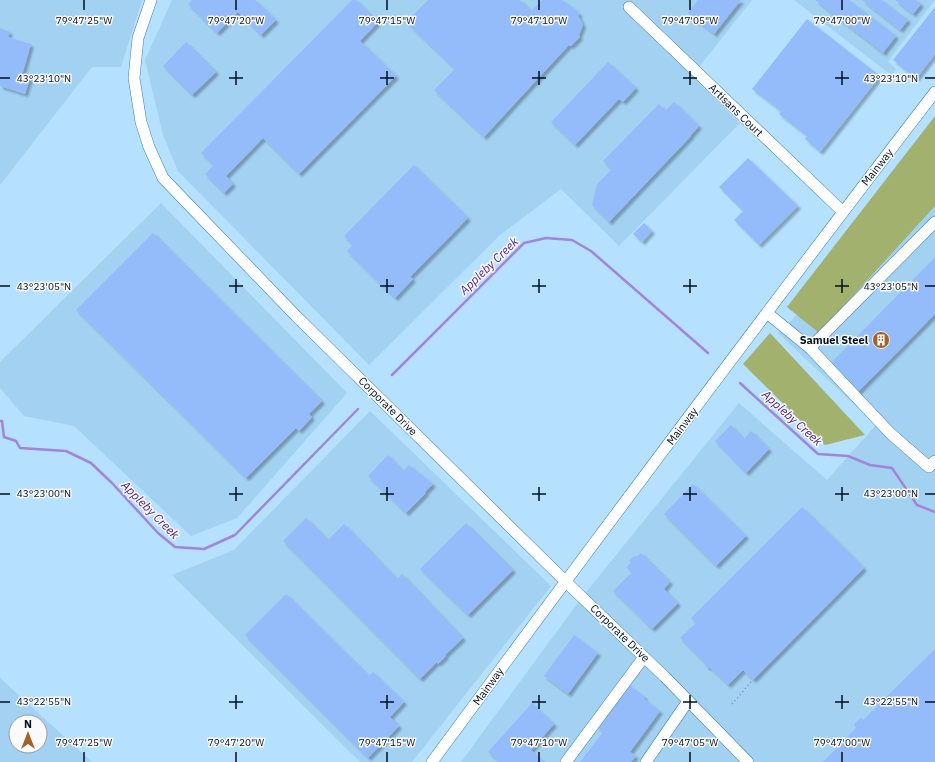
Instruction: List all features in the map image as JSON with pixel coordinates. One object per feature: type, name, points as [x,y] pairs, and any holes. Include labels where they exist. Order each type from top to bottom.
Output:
[{"type":"street","name":"Corporate Drive","points":[[151,0],[138,38],[134,78],[141,122],[149,147],[163,178],[296,316],[644,657],[748,762]]},
{"type":"street","name":"Artisans Court","points":[[629,7],[843,212]]},
{"type":"street","name":"Mainway","points":[[432,762],[565,581],[767,312],[935,92]]},
{"type":"street","points":[[810,348],[935,222]]},
{"type":"street","points":[[767,312],[810,348],[890,433],[929,467],[935,461]]},
{"type":"street","points":[[566,762],[644,657]]},
{"type":"street","points":[[646,762],[688,701]]},
{"type":"path","points":[[732,704],[752,682]]},
{"type":"shaded area","points":[[0,0],[142,0],[121,67],[92,67],[0,185]]},
{"type":"shaded area","points":[[172,0],[752,0],[692,76],[740,123],[619,246],[561,189],[500,235],[369,365],[178,171],[163,135],[145,60]]},
{"type":"shaded area","points":[[794,0],[935,0],[888,61],[896,69],[891,75]]},
{"type":"shaded area","points":[[935,182],[935,762],[461,762],[583,596],[739,403],[827,480],[876,425],[778,333]]},
{"type":"shaded area","points":[[161,203],[347,393],[237,518],[191,536],[74,426],[24,416],[0,388],[0,362]]},
{"type":"shaded area","points":[[370,411],[551,586],[412,762],[360,762],[172,575],[234,550]]},
{"type":"shaded area","points":[[0,678],[39,714],[8,714],[8,754],[48,754],[48,722],[92,762],[0,762]]},
{"type":"green space","points":[[935,116],[935,206],[819,333],[787,307]]},
{"type":"green space","points":[[770,333],[865,435],[825,445],[743,364]]},
{"type":"building","points":[[192,0],[255,0],[276,20],[261,35],[238,12],[217,33],[188,4]]},
{"type":"building","points":[[352,0],[356,0],[378,22],[360,41],[396,76],[299,174],[263,138],[226,176],[233,184],[224,193],[205,174],[214,165],[201,153]]},
{"type":"building","points":[[428,0],[520,0],[531,11],[542,0],[563,0],[580,14],[578,15],[583,25],[579,35],[580,37],[571,46],[569,45],[484,137],[434,90],[455,69],[406,22]]},
{"type":"building","points":[[698,0],[741,0],[714,34],[699,22],[698,23],[694,20],[695,19],[688,13]]},
{"type":"building","points":[[815,0],[849,0],[896,36],[883,53]]},
{"type":"building","points":[[862,0],[882,0],[908,20],[900,30]]},
{"type":"building","points":[[895,0],[916,0],[921,4],[913,14]]},
{"type":"building","points":[[935,7],[935,54],[916,79],[893,60]]},
{"type":"building","points":[[807,19],[880,76],[820,152],[805,139],[807,136],[779,114],[781,111],[752,89]]},
{"type":"building","points":[[0,28],[10,32],[8,37],[31,44],[22,75],[30,78],[25,94],[0,86]]},
{"type":"building","points":[[186,42],[216,72],[192,95],[163,66]]},
{"type":"building","points":[[608,62],[636,88],[623,102],[619,99],[575,145],[551,122]]},
{"type":"building","points":[[674,102],[699,126],[609,222],[592,205],[597,184],[612,169],[603,161],[659,104],[665,111]]},
{"type":"building","points":[[748,158],[798,206],[759,245],[734,220],[743,211],[719,187]]},
{"type":"building","points":[[414,165],[468,218],[410,277],[413,279],[395,298],[347,251],[353,245],[344,236]]},
{"type":"building","points":[[644,223],[652,231],[642,242],[633,234]]},
{"type":"building","points":[[153,233],[322,401],[309,414],[312,417],[299,431],[296,428],[246,478],[76,310]]},
{"type":"building","name":"Samuel Steel","points":[[935,257],[935,314],[856,394],[828,366]]},
{"type":"building","points":[[731,425],[744,439],[751,431],[769,449],[746,473],[715,441]]},
{"type":"building","points":[[388,455],[403,471],[409,465],[433,484],[406,513],[368,476]]},
{"type":"building","points":[[693,484],[746,536],[716,566],[664,514]]},
{"type":"building","points":[[802,507],[864,568],[753,680],[743,670],[728,685],[709,667],[708,668],[705,665],[706,664],[680,638],[696,623],[691,618]]},
{"type":"building","points":[[306,518],[328,540],[344,524],[397,579],[402,574],[463,638],[438,664],[437,662],[420,679],[283,541]]},
{"type":"building","points":[[466,523],[513,570],[468,615],[420,569]]},
{"type":"building","points":[[641,553],[670,582],[664,589],[678,603],[652,629],[613,591],[632,572],[626,567],[631,562],[629,561],[635,555],[636,557]]},
{"type":"building","points":[[286,594],[369,676],[373,672],[404,702],[390,717],[399,726],[368,758],[245,635]]},
{"type":"building","points":[[574,635],[598,653],[568,694],[544,676]]},
{"type":"building","points":[[935,649],[935,762],[823,762],[856,728],[854,724],[861,718],[863,720]]},
{"type":"building","points":[[628,684],[660,711],[630,752],[636,756],[631,762],[580,762],[603,732],[597,727]]},
{"type":"building","points":[[532,703],[554,724],[531,750],[544,762],[499,762],[488,752]]},
{"type":"waterway","name":"Appleby Creek","points":[[392,375],[524,243],[546,238],[572,240],[591,251],[708,353]]},
{"type":"waterway","name":"Appleby Creek","points":[[740,383],[818,454],[848,456],[870,465],[892,468],[917,505],[935,512]]},
{"type":"waterway","name":"Appleby Creek","points":[[0,421],[2,421],[4,437],[16,441],[20,448],[66,451],[91,463],[112,483],[158,533],[175,547],[204,549],[235,535],[358,409]]},
{"type":"place","name":"Samuel Steel","points":[[881,340]]}]
